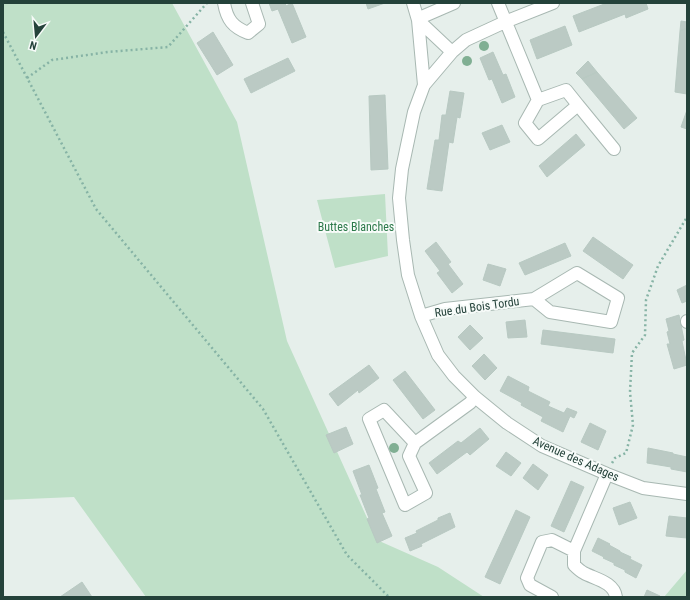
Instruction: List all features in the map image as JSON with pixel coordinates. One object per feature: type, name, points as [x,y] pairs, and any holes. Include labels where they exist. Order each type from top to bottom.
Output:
[{"type":"street","points":[[224,3],[226,13],[236,29],[248,33],[259,24],[252,3]]},
{"type":"street","points":[[413,3],[418,20],[424,85]]},
{"type":"street","points":[[418,20],[454,3]]},
{"type":"street","points":[[498,3],[538,100]]},
{"type":"street","points":[[424,85],[452,52],[466,40],[505,22],[553,3]]},
{"type":"street","points":[[418,20],[452,52]]},
{"type":"street","name":"Avenue des Adages","points":[[424,85],[414,112],[402,170],[399,198],[408,275],[420,316],[438,355],[454,376],[476,397],[507,423],[542,446],[643,488],[687,494]]},
{"type":"street","points":[[578,105],[538,139],[525,123],[538,100],[566,90],[614,149]]},
{"type":"street","points":[[577,273],[618,298],[611,322],[550,312],[534,299],[577,273]]},
{"type":"street","name":"Rue du Bois Tordu","points":[[420,316],[445,309],[534,299]]},
{"type":"street","points":[[415,443],[384,410],[369,419],[405,504],[426,493],[409,456],[415,443],[476,397]]},
{"type":"street","points":[[607,474],[574,551],[574,565],[583,572],[607,584],[615,592],[616,597]]},
{"type":"street","points":[[552,597],[530,585],[527,578],[542,542],[552,540],[574,551]]},
{"type":"path","points":[[27,78],[52,60],[108,52],[168,47],[207,3]]},
{"type":"path","points":[[3,32],[96,209],[263,409],[347,555],[389,597]]},
{"type":"path","points":[[607,474],[615,458],[626,453],[633,425],[630,392],[632,352],[645,335],[646,300],[658,266],[687,217]]},
{"type":"green space","points":[[3,3],[172,3],[237,122],[287,341],[377,540],[438,567],[484,597],[146,597],[74,497],[3,500]]},
{"type":"green space","name":"Buttes Blanches","points":[[385,194],[388,256],[335,268],[317,200]]},
{"type":"green space","points":[[687,570],[687,597],[664,597]]},
{"type":"building","points":[[269,3],[285,3],[286,6],[292,3],[306,37],[292,43],[278,9],[272,11]]},
{"type":"building","points":[[366,3],[385,3],[368,9]]},
{"type":"building","points":[[607,3],[646,3],[648,9],[626,18],[625,14],[579,32],[573,16]]},
{"type":"building","points":[[681,21],[687,22],[687,28],[680,31]]},
{"type":"building","points":[[565,26],[572,45],[537,59],[530,40]]},
{"type":"building","points":[[687,28],[687,94],[675,92],[680,31]]},
{"type":"building","points":[[213,32],[233,65],[217,75],[197,43]]},
{"type":"building","points":[[493,52],[503,75],[506,74],[515,97],[502,103],[492,79],[489,80],[480,58]]},
{"type":"building","points":[[288,58],[295,71],[251,93],[244,79]]},
{"type":"building","points":[[588,61],[597,72],[582,79],[576,73]]},
{"type":"building","points":[[597,72],[637,118],[624,129],[582,79]]},
{"type":"building","points":[[450,91],[464,93],[460,118],[457,117],[453,143],[449,142],[442,191],[427,189],[435,140],[439,140],[442,115],[446,115]]},
{"type":"building","points":[[385,95],[388,169],[371,170],[369,96]]},
{"type":"building","points":[[687,110],[687,129],[681,127]]},
{"type":"building","points":[[502,125],[510,142],[490,150],[482,133]]},
{"type":"building","points":[[576,134],[585,145],[547,177],[539,166]]},
{"type":"building","points":[[593,237],[633,265],[623,279],[583,251]]},
{"type":"building","points":[[436,242],[451,262],[448,264],[463,284],[452,293],[437,273],[440,271],[425,251]]},
{"type":"building","points":[[565,243],[571,256],[525,275],[519,263]]},
{"type":"building","points":[[488,264],[506,269],[500,286],[483,280]]},
{"type":"building","points":[[687,285],[687,301],[682,303],[677,290]]},
{"type":"building","points":[[679,315],[687,365],[674,369],[667,344],[670,344],[666,319]]},
{"type":"building","points":[[525,320],[527,337],[508,338],[506,322]]},
{"type":"building","points":[[470,325],[483,338],[470,350],[458,337]]},
{"type":"building","points":[[543,330],[615,339],[613,353],[541,344]]},
{"type":"building","points":[[484,354],[497,368],[485,380],[472,366]]},
{"type":"building","points":[[369,365],[379,378],[359,393],[358,390],[338,406],[329,394]]},
{"type":"building","points":[[405,371],[435,410],[423,419],[393,380]]},
{"type":"building","points":[[508,376],[529,387],[528,391],[550,402],[548,406],[564,413],[567,408],[577,412],[574,418],[570,416],[563,432],[541,421],[543,417],[500,391]]},
{"type":"building","points":[[590,423],[606,431],[598,450],[581,442]]},
{"type":"building","points":[[346,427],[353,444],[334,453],[326,435]]},
{"type":"building","points":[[480,428],[489,439],[470,455],[467,452],[437,474],[429,463],[458,441],[461,443]]},
{"type":"building","points":[[648,448],[687,457],[687,472],[671,469],[671,467],[647,463]]},
{"type":"building","points":[[506,452],[521,463],[511,476],[496,466]]},
{"type":"building","points":[[533,464],[548,475],[538,490],[523,478]]},
{"type":"building","points":[[369,465],[385,512],[382,513],[392,536],[377,543],[367,519],[369,518],[353,471]]},
{"type":"building","points":[[571,481],[584,487],[564,532],[551,526]]},
{"type":"building","points":[[630,502],[637,518],[619,525],[613,508]]},
{"type":"building","points":[[516,510],[530,517],[500,584],[485,577]]},
{"type":"building","points":[[450,513],[455,527],[421,544],[422,546],[410,551],[405,538],[417,533],[416,531],[438,520],[438,518]]},
{"type":"building","points":[[669,516],[687,518],[687,538],[666,536]]},
{"type":"building","points":[[598,538],[642,565],[636,578],[625,572],[625,570],[614,565],[614,563],[592,551]]},
{"type":"building","points":[[82,582],[92,597],[60,597]]},
{"type":"building","points":[[647,590],[660,596],[660,597],[644,597]]}]
